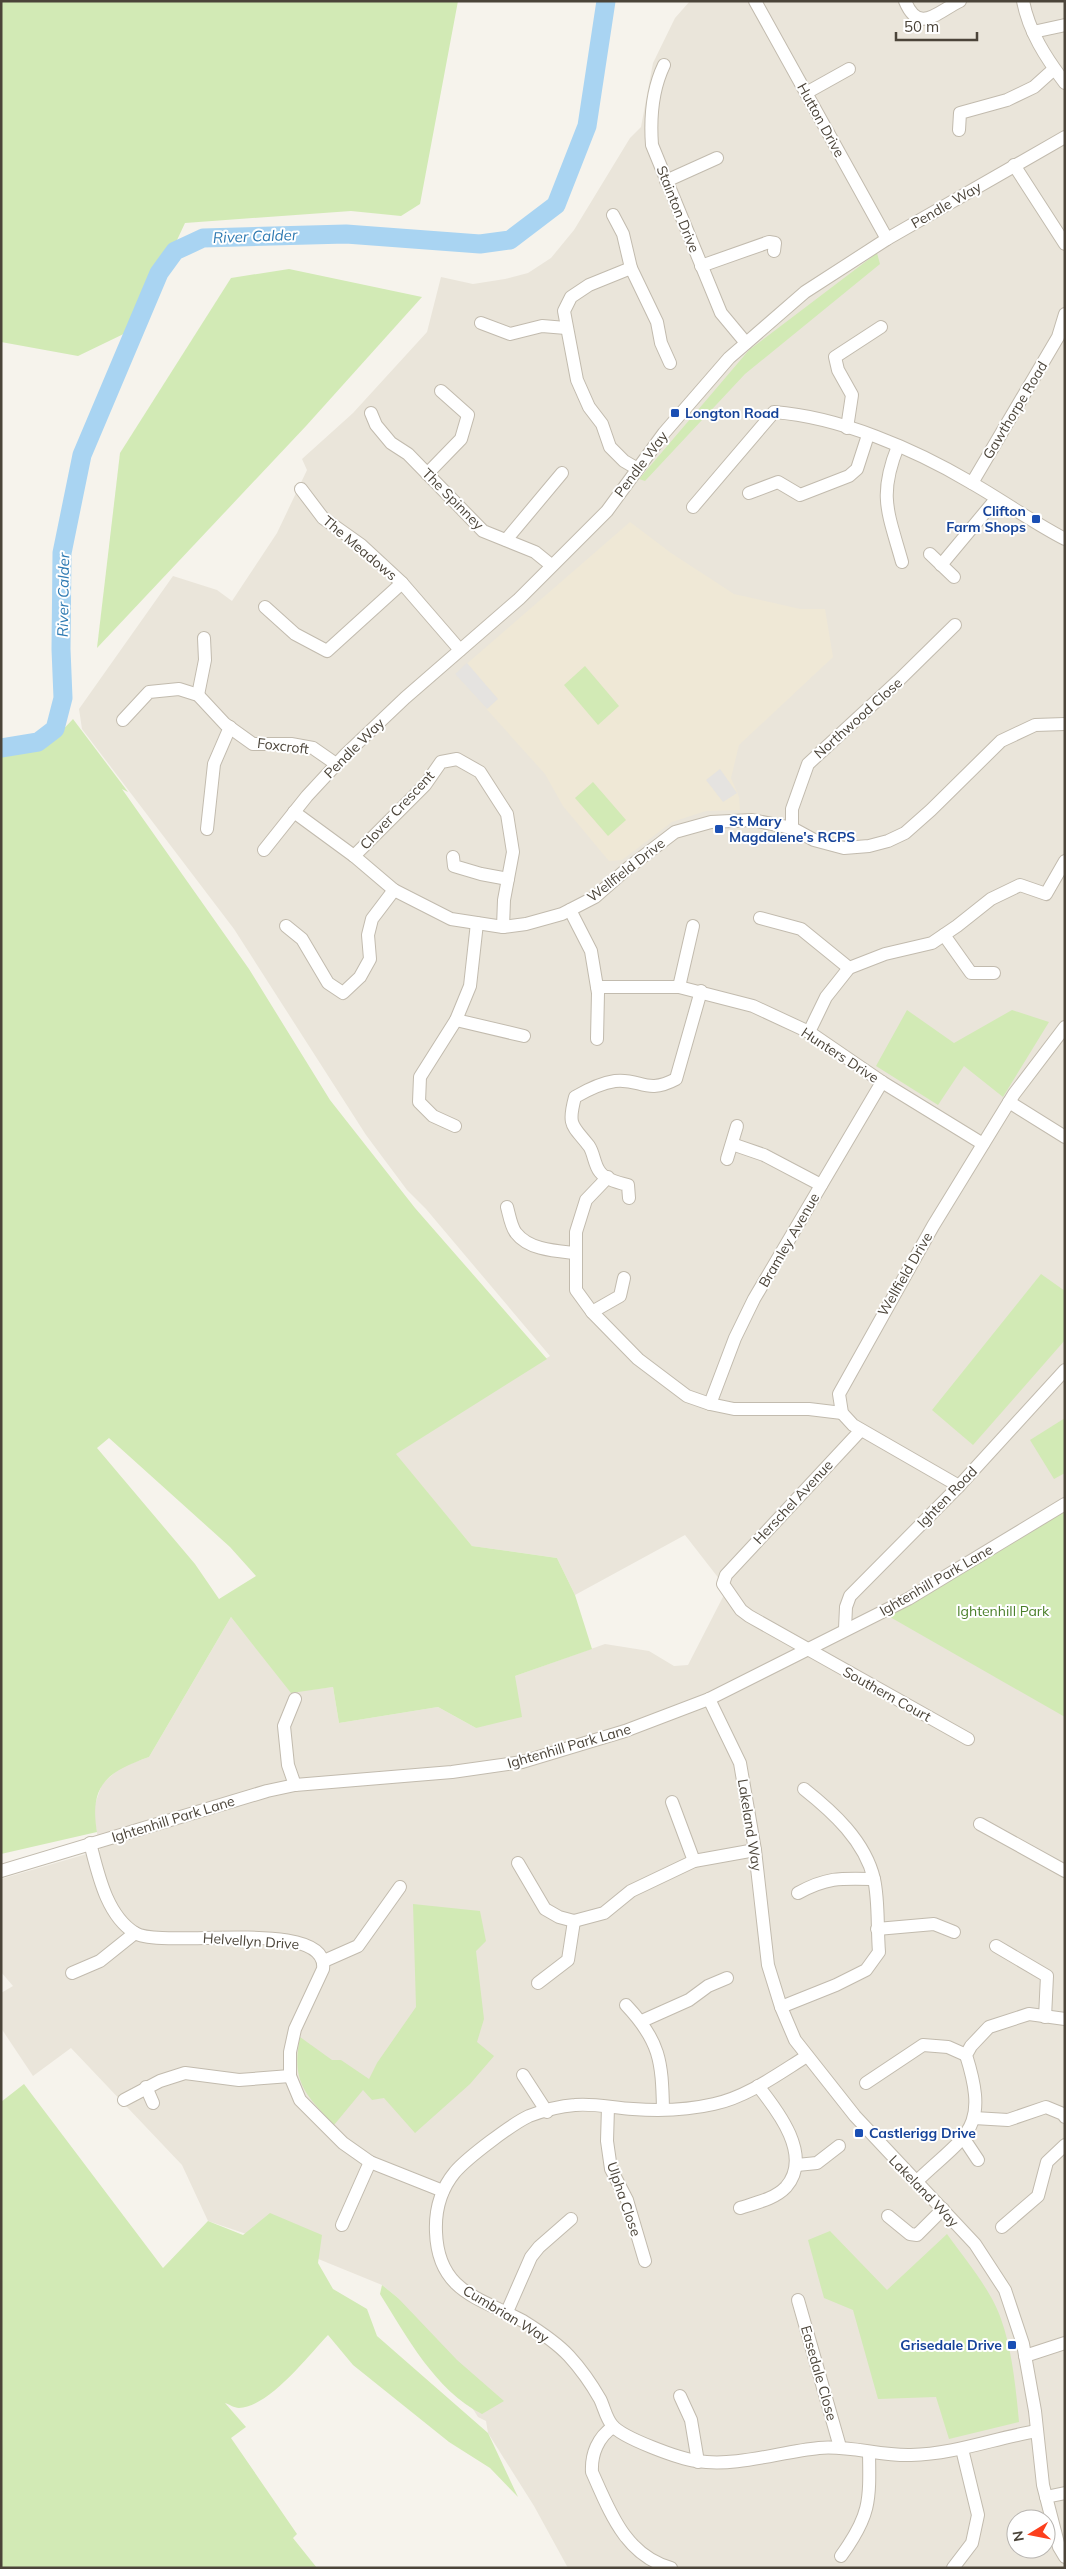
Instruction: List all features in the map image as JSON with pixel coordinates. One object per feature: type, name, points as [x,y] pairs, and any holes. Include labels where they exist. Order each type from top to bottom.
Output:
[{"type":"street","name":"Hutton Drive","points":[[755,1],[887,239]]},
{"type":"street","points":[[906,1],[911,15],[919,20],[929,18],[960,1]]},
{"type":"street","points":[[1022,1],[1027,21],[1054,69],[1065,83]]},
{"type":"street","points":[[1033,32],[1065,25]]},
{"type":"street","name":"Stainton Drive","points":[[664,65],[657,80],[650,122],[652,145],[721,313],[746,343]]},
{"type":"street","points":[[806,93],[849,69]]},
{"type":"street","points":[[959,130],[960,113],[1007,100],[1034,87],[1054,69]]},
{"type":"street","name":"Pendle Way","points":[[264,850],[336,764],[405,698],[519,599],[607,511],[636,468],[702,387],[746,343],[805,292],[887,239],[1065,137]]},
{"type":"street","points":[[666,181],[717,158]]},
{"type":"street","points":[[1014,165],[1065,244]]},
{"type":"street","points":[[613,215],[623,234],[631,268],[651,309],[661,343],[670,363]]},
{"type":"street","points":[[702,266],[769,242],[775,243],[774,251]]},
{"type":"street","points":[[631,268],[589,285],[571,297],[564,311],[577,380],[589,407],[602,424],[610,447],[624,461],[636,468]]},
{"type":"street","name":"Gawthorpe Road","points":[[972,482],[1061,338],[1065,314]]},
{"type":"street","points":[[481,323],[510,334],[542,326],[566,328]]},
{"type":"street","points":[[847,428],[852,395],[838,370],[835,357],[881,327]]},
{"type":"street","points":[[427,474],[461,439],[468,415],[442,391]]},
{"type":"street","points":[[693,507],[774,412],[789,413],[847,428],[898,446],[972,482],[996,499],[1065,539]]},
{"type":"street","name":"The Spinney","points":[[371,413],[376,425],[391,443],[408,454],[483,531],[517,542],[535,552],[551,565]]},
{"type":"street","points":[[749,493],[778,482],[800,495],[838,482],[857,469],[868,435]]},
{"type":"street","points":[[898,446],[888,472],[886,496],[888,514],[902,562]]},
{"type":"street","points":[[506,540],[562,472]]},
{"type":"street","name":"The Meadows","points":[[266,607],[295,634],[327,651],[403,585],[361,545],[323,518],[301,489]]},
{"type":"street","points":[[941,565],[996,499]]},
{"type":"street","points":[[930,554],[954,577]]},
{"type":"street","points":[[403,585],[460,650]]},
{"type":"street","name":"Northwood Close","points":[[792,828],[792,809],[808,764],[898,681],[955,625]]},
{"type":"street","points":[[123,720],[149,692],[179,689],[198,695],[205,660],[204,638]]},
{"type":"street","name":"Foxcroft","points":[[198,695],[230,727],[253,744],[291,744],[313,748],[336,764]]},
{"type":"street","name":"Wellfield Drive","points":[[294,812],[354,856],[394,890],[452,919],[503,927],[526,924],[570,910],[596,897],[628,868],[675,832],[711,822],[752,820],[792,828],[814,840],[844,848],[888,842],[905,833],[932,810],[1001,741],[1035,726],[1065,724]]},
{"type":"street","points":[[207,829],[214,764],[230,727]]},
{"type":"street","name":"Clover Crescent","points":[[354,856],[425,785],[441,762],[458,759],[480,772],[507,814],[513,852],[504,900],[503,927]]},
{"type":"street","points":[[452,857],[454,866],[480,874],[508,879]]},
{"type":"street","points":[[809,1032],[826,996],[849,968],[886,954],[932,943],[991,899],[1020,885],[1046,894],[1065,861]]},
{"type":"street","points":[[286,926],[302,939],[328,983],[343,993],[360,977],[370,959],[368,935],[372,919],[394,890]]},
{"type":"street","points":[[570,910],[591,951],[597,987],[598,1039]]},
{"type":"street","points":[[760,918],[801,929],[849,968]]},
{"type":"street","points":[[456,1126],[433,1116],[419,1102],[420,1077],[456,1020],[470,986],[478,923]]},
{"type":"street","points":[[679,987],[693,926]]},
{"type":"street","points":[[944,935],[971,973],[994,973]]},
{"type":"street","name":"Hunters Drive","points":[[597,987],[679,987],[701,991],[753,1006],[809,1032],[882,1082],[984,1144]]},
{"type":"street","points":[[629,1198],[628,1185],[600,1172],[590,1147],[574,1130],[571,1113],[575,1097],[588,1090],[616,1081],[660,1087],[676,1079],[701,991]]},
{"type":"street","points":[[456,1020],[524,1036]]},
{"type":"street","name":"Wellfield Drive","points":[[842,1413],[839,1394],[933,1226],[1009,1102],[1065,1027]]},
{"type":"street","name":"Bramley Avenue","points":[[710,1404],[735,1338],[750,1307],[882,1082]]},
{"type":"street","points":[[1009,1102],[1065,1137]]},
{"type":"street","points":[[727,1159],[737,1126]]},
{"type":"street","points":[[732,1144],[764,1155],[821,1185]]},
{"type":"street","points":[[608,1177],[586,1200],[576,1232],[576,1290],[592,1312],[638,1359],[687,1396],[710,1404],[734,1410],[809,1409],[842,1413],[860,1430],[958,1486]]},
{"type":"street","points":[[507,1207],[515,1233],[532,1245],[551,1251],[575,1252]]},
{"type":"street","points":[[592,1312],[620,1296],[624,1278]]},
{"type":"street","name":"Ighten Road","points":[[845,1629],[846,1607],[850,1596],[958,1486],[1065,1370]]},
{"type":"street","name":"Herschel Avenue","points":[[726,1575],[860,1430]]},
{"type":"street","name":"Ightenhill Park Lane","points":[[1,1871],[267,1791],[295,1785],[444,1772],[522,1762],[625,1731],[709,1699],[908,1599],[1065,1504]]},
{"type":"street","name":"Southern Court","points":[[726,1575],[724,1586],[741,1610],[806,1649],[968,1739]]},
{"type":"street","points":[[295,1699],[284,1726],[288,1765],[295,1785]]},
{"type":"street","name":"Lakeland Way","points":[[709,1699],[740,1763],[755,1850],[768,1965],[781,2007],[795,2040],[807,2056],[855,2116],[975,2244],[1005,2290],[1026,2356],[1046,2497],[1059,2547],[1065,2557]]},
{"type":"street","points":[[781,2007],[836,1986],[866,1970],[879,1952],[874,1879],[861,1850],[834,1813],[804,1789]]},
{"type":"street","points":[[672,1802],[694,1861]]},
{"type":"street","points":[[980,1824],[1065,1871]]},
{"type":"street","points":[[72,1973],[100,1961],[135,1933],[117,1915],[102,1888],[90,1843]]},
{"type":"street","points":[[518,1864],[546,1910],[574,1922],[604,1914],[631,1891],[694,1861],[755,1850]]},
{"type":"street","points":[[798,1893],[819,1882],[839,1878],[874,1879]]},
{"type":"street","points":[[400,1887],[365,1939],[350,1950],[324,1962],[323,1969],[292,2039],[290,2076],[300,2100],[343,2143],[370,2162],[443,2191]]},
{"type":"street","points":[[538,1982],[568,1960],[574,1922]]},
{"type":"street","points":[[877,1929],[934,1924],[954,1932]]},
{"type":"street","name":"Helvellyn Drive","points":[[135,1933],[148,1938],[220,1937],[301,1942],[318,1953],[324,1962]]},
{"type":"street","points":[[996,1946],[1048,1976],[1045,2017]]},
{"type":"street","points":[[642,2021],[689,2000],[708,1986],[727,1978]]},
{"type":"street","points":[[626,2005],[642,2021],[657,2047],[662,2072],[663,2109]]},
{"type":"street","points":[[916,2182],[964,2139],[974,2118],[976,2113],[974,2080],[966,2055],[971,2046],[989,2027],[1029,2014],[1065,2019]]},
{"type":"street","points":[[866,2083],[923,2045],[948,2047],[966,2055]]},
{"type":"street","name":"Cumbrian Way","points":[[613,2427],[599,2398],[570,2356],[546,2336],[466,2293],[448,2273],[440,2258],[436,2222],[438,2203],[443,2191],[453,2174],[470,2158],[529,2116],[575,2104],[663,2109],[717,2104],[758,2086],[807,2056]]},
{"type":"street","points":[[124,2100],[146,2087],[185,2073],[238,2080],[290,2076]]},
{"type":"street","points":[[523,2075],[547,2112]]},
{"type":"street","points":[[740,2208],[766,2200],[786,2187],[797,2166],[792,2140],[780,2117],[758,2086]]},
{"type":"street","points":[[146,2087],[153,2103]]},
{"type":"street","name":"Ulpha Close","points":[[608,2107],[607,2141],[611,2169],[627,2200],[645,2261]]},
{"type":"street","points":[[974,2118],[1008,2120],[1046,2107],[1063,2114],[1065,2117]]},
{"type":"street","points":[[964,2139],[978,2160]]},
{"type":"street","points":[[1002,2227],[1038,2196],[1047,2162],[1065,2145]]},
{"type":"street","points":[[797,2166],[817,2163],[840,2146]]},
{"type":"street","points":[[346,2222],[370,2162]]},
{"type":"street","points":[[888,2216],[910,2234],[917,2235],[943,2209]]},
{"type":"street","points":[[506,2314],[531,2258],[557,2224],[571,2219]]},
{"type":"street","name":"Easedale Close","points":[[798,2300],[840,2447]]},
{"type":"street","points":[[1026,2356],[1065,2343]]},
{"type":"street","points":[[680,2396],[691,2420],[698,2462]]},
{"type":"street","points":[[671,2568],[656,2564],[634,2549],[624,2536],[592,2472],[591,2463],[597,2446],[604,2433],[613,2427],[668,2453],[698,2462],[742,2460],[821,2448],[840,2447],[869,2453],[910,2455],[962,2448],[1037,2431]]},
{"type":"street","points":[[953,2568],[972,2543],[978,2515],[962,2448]]},
{"type":"street","points":[[841,2556],[858,2533],[867,2514],[870,2479],[869,2453]]},
{"type":"street","points":[[1046,2497],[1065,2493]]},
{"type":"shaded area","points":[[690,1],[1065,1],[1065,2568],[568,2568],[534,2506],[488,2433],[486,2421],[478,2417],[437,2352],[398,2298],[382,2285],[311,2256],[208,2221],[182,2165],[71,2048],[33,2076],[1,2028],[1,1993],[13,1986],[1,1972],[1,1879],[100,1850],[93,1810],[102,1784],[121,1767],[149,1757],[231,1617],[291,1692],[333,1687],[339,1723],[438,1707],[476,1728],[515,1676],[605,1644],[649,1651],[674,1666],[688,1665],[727,1589],[685,1535],[575,1595],[557,1558],[472,1546],[395,1454],[550,1356],[426,1209],[407,1190],[366,1135],[234,929],[82,729],[79,709],[173,576],[217,590],[232,601],[277,533],[307,470],[302,459],[353,413],[427,332],[441,277],[473,284],[505,279],[528,273],[551,258],[574,230],[630,138],[641,127],[653,63],[675,18]]},
{"type":"shaded area","points":[[630,522],[671,553],[734,594],[800,609],[825,609],[833,657],[739,745],[731,778],[739,797],[740,810],[706,811],[672,822],[622,860],[609,861],[563,806],[545,774],[455,674]]},
{"type":"shaded area","points":[[467,663],[498,699],[487,709],[455,674]]},
{"type":"shaded area","points":[[720,769],[737,793],[723,802],[706,780]]},
{"type":"green space","points":[[1,1],[458,1],[420,204],[401,216],[351,211],[185,223],[136,328],[78,356],[1,342]]},
{"type":"green space","points":[[877,253],[880,264],[745,374],[645,481],[639,479],[749,350]]},
{"type":"green space","points":[[289,269],[422,297],[306,426],[97,648],[120,453],[231,278]]},
{"type":"green space","points":[[585,666],[619,706],[598,725],[564,685]]},
{"type":"green space","points":[[73,719],[128,792],[122,789],[249,969],[330,1100],[415,1208],[547,1359],[396,1454],[472,1546],[557,1558],[575,1595],[592,1649],[515,1676],[522,1717],[476,1728],[438,1707],[339,1723],[333,1687],[291,1693],[231,1617],[149,1757],[122,1768],[104,1782],[96,1803],[97,1832],[1,1854],[1,753],[44,746],[54,739]],"holes":[[[109,1438],[230,1547],[256,1576],[219,1599],[195,1564],[97,1448]]]},
{"type":"green space","points":[[593,782],[626,820],[608,836],[575,798]]},
{"type":"green space","points":[[907,1010],[954,1043],[1012,1010],[1049,1022],[1003,1097],[964,1066],[938,1105],[876,1066]]},
{"type":"green space","points":[[1041,1274],[1065,1291],[1065,1340],[973,1445],[932,1410]]},
{"type":"green space","points":[[1065,1418],[1065,1473],[1054,1479],[1030,1440]]},
{"type":"green space","name":"Ightenhill Park","points":[[1065,1500],[1065,1717],[883,1613]]},
{"type":"green space","points":[[413,1904],[480,1911],[486,1941],[476,1951],[484,2019],[477,2042],[494,2056],[470,2084],[415,2133],[384,2098],[372,2100],[363,2090],[334,2125],[308,2095],[299,2076],[297,2065],[300,2037],[332,2060],[341,2060],[369,2079],[377,2063],[416,2007]]},
{"type":"green space","points":[[24,2084],[163,2268],[208,2221],[243,2235],[270,2213],[322,2235],[318,2263],[333,2289],[367,2309],[377,2336],[488,2433],[518,2497],[490,2468],[449,2442],[353,2365],[328,2335],[287,2379],[263,2399],[239,2408],[225,2403],[246,2427],[231,2438],[297,2534],[293,2538],[317,2568],[1,2568],[1,2102]]},
{"type":"green space","points":[[830,2231],[887,2290],[947,2234],[984,2286],[997,2308],[1011,2356],[1019,2422],[949,2439],[936,2397],[878,2399],[853,2310],[824,2298],[808,2240]]},
{"type":"green space","points":[[382,2285],[398,2298],[457,2360],[504,2401],[482,2414],[465,2404],[450,2391],[436,2377],[401,2328],[380,2294]]},
{"type":"waterway","name":"River Calder","points":[[1,748],[38,742],[55,729],[63,698],[61,649],[62,553],[82,455],[159,273],[175,251],[203,238],[346,234],[480,244],[510,240],[556,205],[587,126],[606,1]]},
{"type":"place","name":"Longton Road","points":[[675,413]]},
{"type":"place","name":"Clifton Farm Shops","points":[[1036,519]]},
{"type":"place","name":"St Mary Magdalene's RCPS","points":[[719,829]]},
{"type":"place","name":"Castlerigg Drive","points":[[859,2133]]},
{"type":"place","name":"Grisedale Drive","points":[[1012,2345]]}]
